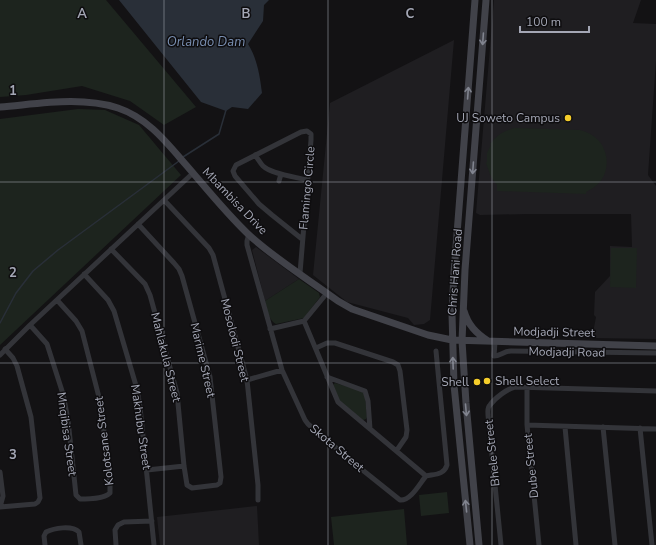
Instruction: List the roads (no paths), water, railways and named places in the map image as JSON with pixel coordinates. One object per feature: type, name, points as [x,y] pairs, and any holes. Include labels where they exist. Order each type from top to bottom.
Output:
[{"type":"main road","name":"Chris Hani Road","points":[[470,545],[455,399],[452,340],[454,273],[475,0]]},
{"type":"main road","name":"Chris Hani Road","points":[[479,545],[462,341],[463,306],[486,0]]},
{"type":"main road","points":[[0,107],[76,102],[100,103],[124,110],[142,120],[159,135],[193,173]]},
{"type":"main road","name":"Mbambisa Drive","points":[[193,173],[249,234],[327,293],[352,309],[428,335],[452,340]]},
{"type":"main road","points":[[463,306],[470,325],[478,334],[492,342]]},
{"type":"main road","name":"Modjadji Street","points":[[452,340],[656,346]]},
{"type":"street","name":"Flamingo Circle","points":[[300,273],[311,140],[311,134],[309,131],[301,132],[255,155],[236,165],[233,169],[233,173],[259,204],[302,238]]},
{"type":"street","points":[[255,155],[264,167],[281,174],[307,180]]},
{"type":"street","name":"Mbambisa Drive","points":[[0,355],[84,274],[193,173]]},
{"type":"street","points":[[279,181],[281,174]]},
{"type":"street","name":"Mosolodi Street","points":[[164,200],[211,251],[247,380],[258,485],[258,500]]},
{"type":"street","name":"Marime Street","points":[[138,224],[179,269],[211,382],[221,481],[217,485],[190,488],[186,482],[184,466]]},
{"type":"street","name":"Skota Street","points":[[249,234],[247,245],[282,370],[308,424],[400,500],[404,500],[409,497],[426,476]]},
{"type":"street","name":"Mahlakula Street","points":[[111,249],[145,284],[150,295],[177,393],[184,466]]},
{"type":"street","name":"Makhubu Street","points":[[84,274],[113,307],[138,396],[154,545]]},
{"type":"street","points":[[270,329],[304,321],[327,293]]},
{"type":"street","name":"Kolotsane Street","points":[[57,300],[80,326],[103,414],[111,491],[105,496],[84,499]]},
{"type":"street","points":[[304,321],[338,402],[397,450],[426,476],[443,472],[447,465],[436,351]]},
{"type":"street","name":"Mnqibisa Street","points":[[30,325],[46,340],[50,348],[66,410],[75,492],[77,497],[84,499]]},
{"type":"street","name":"Modjadji Road","points":[[492,342],[494,356],[498,356],[507,351],[656,353]]},
{"type":"street","points":[[316,348],[327,343],[335,343],[398,365],[407,430],[406,437],[397,450]]},
{"type":"street","points":[[0,472],[2,500],[0,507],[35,504],[38,502],[40,498],[30,410],[16,362],[5,349]]},
{"type":"street","points":[[247,380],[282,370]]},
{"type":"street","points":[[327,377],[365,391],[368,401],[370,429]]},
{"type":"street","name":"Bhele Street","points":[[501,545],[488,409],[490,404],[511,388],[527,388]]},
{"type":"street","points":[[527,388],[656,391]]},
{"type":"street","name":"Dube Street","points":[[527,388],[527,425],[539,545]]},
{"type":"street","points":[[527,425],[656,428]]},
{"type":"street","points":[[565,427],[576,545]]},
{"type":"street","points":[[603,427],[615,545]]},
{"type":"street","points":[[640,428],[652,545]]},
{"type":"street","points":[[147,470],[184,466]]},
{"type":"street","points":[[116,545],[115,530],[118,525],[124,522],[152,520]]},
{"type":"street","points":[[45,545],[44,536],[46,532],[74,528],[79,532],[81,545]]},
{"type":"water","name":"Orlando Dam","points":[[119,0],[269,0],[264,5],[263,21],[248,44],[256,61],[262,93],[248,109],[232,107],[226,111],[201,102]]},
{"type":"waterway","points":[[183,157],[219,134],[226,110]]},
{"type":"waterway","points":[[0,323],[16,293],[33,271],[58,250],[179,161]]},
{"type":"place","name":"UJ Soweto Campus","points":[[568,118]]},
{"type":"place","name":"Shell Select","points":[[487,381]]},
{"type":"place","name":"Shell","points":[[477,382]]}]
